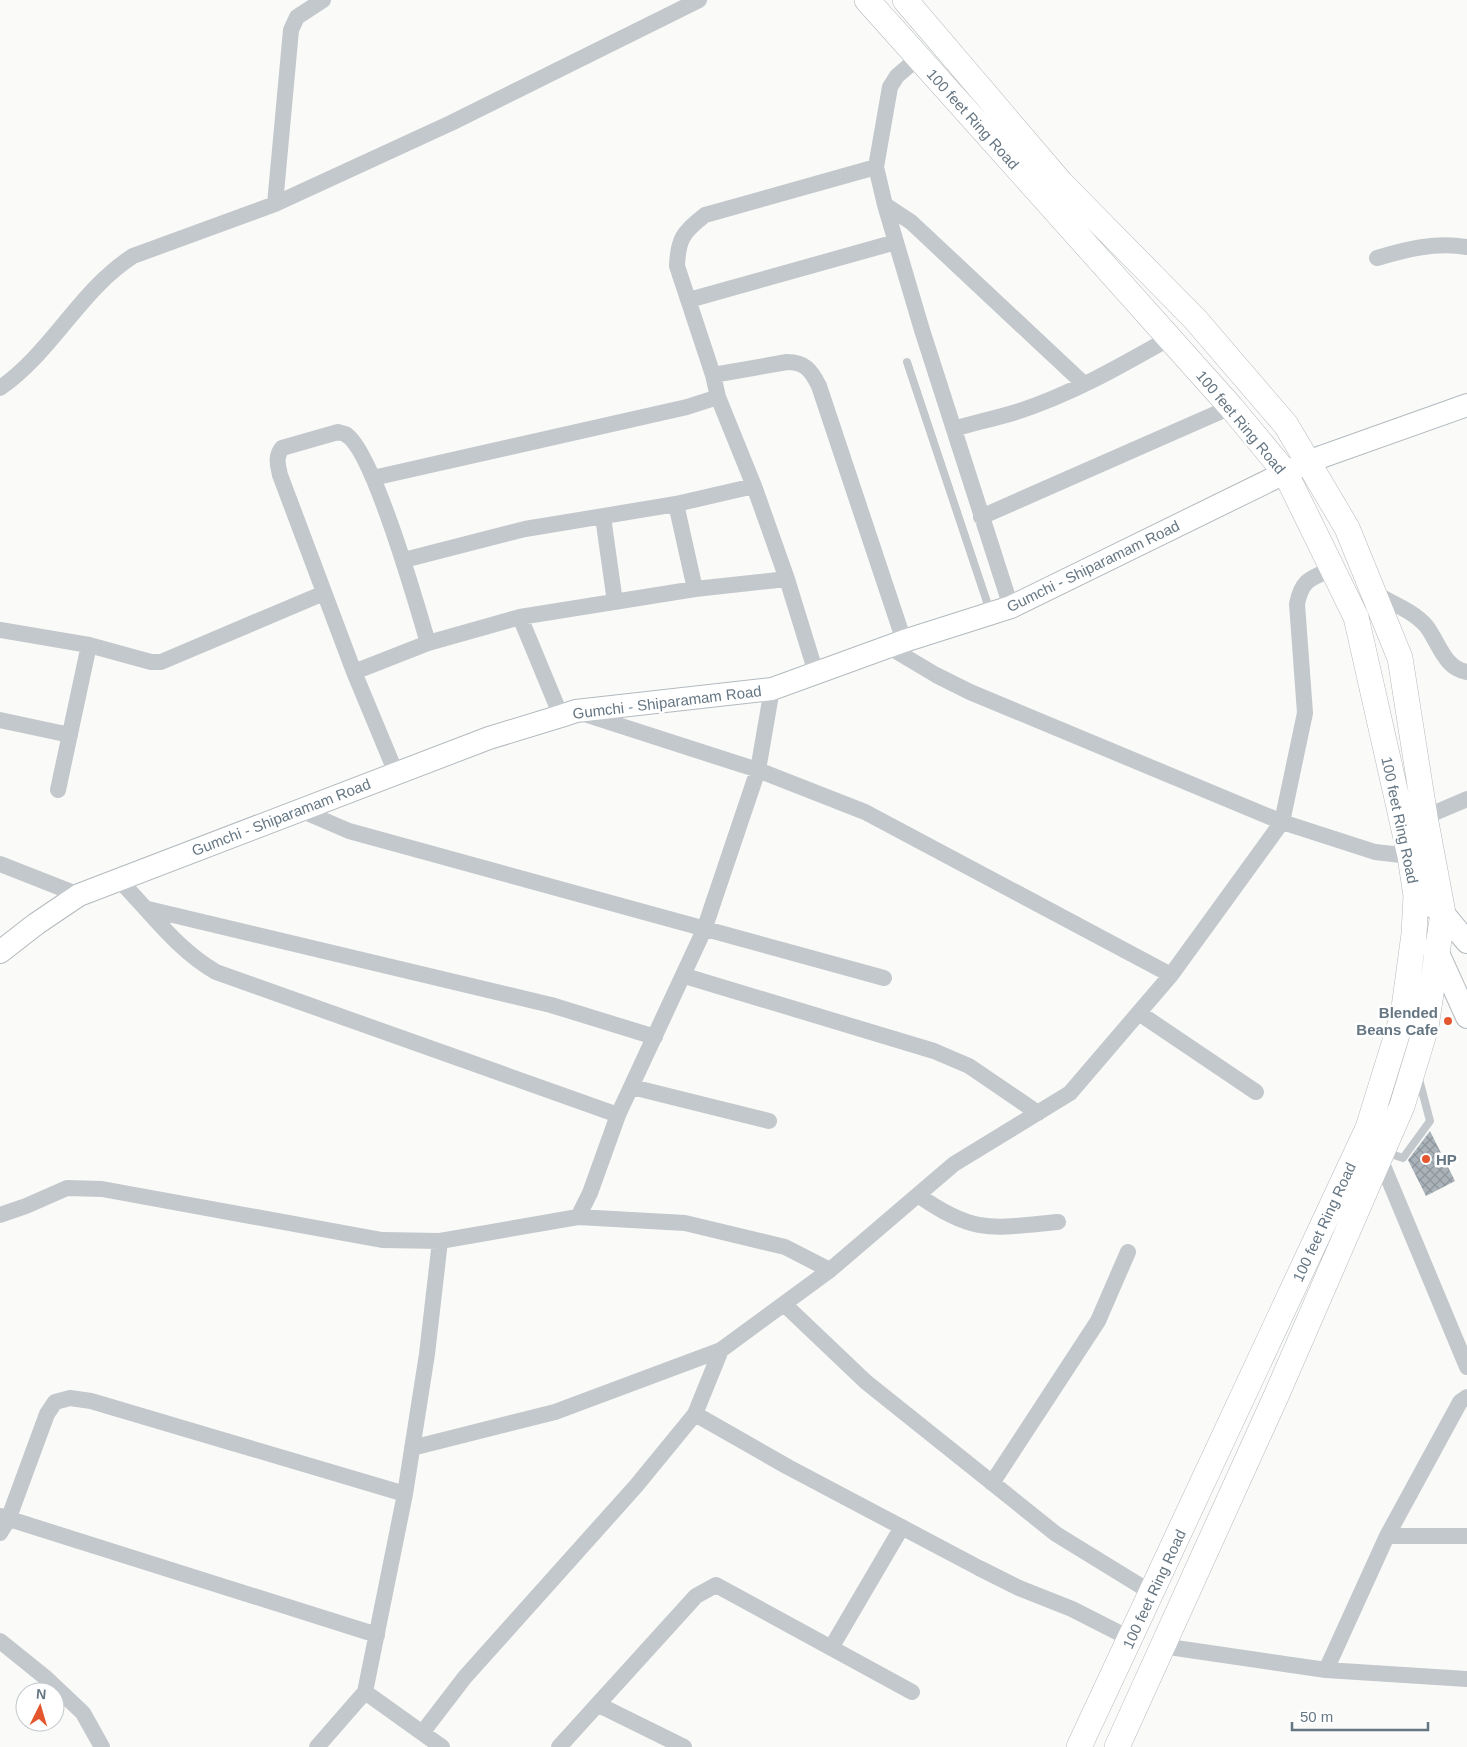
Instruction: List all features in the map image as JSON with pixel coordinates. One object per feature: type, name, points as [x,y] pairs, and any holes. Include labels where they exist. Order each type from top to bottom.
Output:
[{"type":"main road","name":"100 feet Ring Road","points":[[867,0],[1168,339],[1231,407],[1285,472],[1356,617],[1410,856],[1416,896],[1414,934],[1403,1015],[1368,1128],[1079,1747]]},
{"type":"main road","name":"100 feet Ring Road","points":[[906,0],[1061,183],[1195,319],[1286,425],[1347,528],[1400,658],[1425,817],[1443,913],[1426,1027],[1402,1106],[1273,1403],[1117,1747]]},
{"type":"street","points":[[275,204],[291,30],[297,17],[323,0]]},
{"type":"street","points":[[0,388],[52,340],[100,282],[115,268],[133,256],[275,204],[450,123],[699,0]]},
{"type":"street","points":[[918,58],[897,76],[890,87],[876,167],[896,242],[981,517],[1001,611]]},
{"type":"street","points":[[816,673],[787,579],[754,486],[718,397],[713,375],[677,266],[677,251],[680,238],[690,226],[705,215],[876,167]]},
{"type":"street","points":[[885,205],[911,222],[1084,384]]},
{"type":"street","points":[[689,300],[896,242]]},
{"type":"street","points":[[1376,258],[1416,246],[1448,244],[1467,247]]},
{"type":"street","points":[[954,429],[1014,413],[1084,384],[1168,339]]},
{"type":"street","points":[[713,375],[787,362],[798,362],[807,366],[813,374],[819,386],[896,644],[936,675],[970,692],[1282,822],[1375,852],[1410,856]]},
{"type":"street","points":[[373,478],[687,407],[718,397]]},
{"type":"street","name":"Gumchi - Shiparamam Road","points":[[0,952],[36,924],[80,895],[489,738],[569,714],[772,689],[896,644],[1001,611],[1307,462],[1467,405]]},
{"type":"street","points":[[981,517],[1231,407]]},
{"type":"street","points":[[396,773],[354,672],[280,475],[278,454],[288,445],[338,432],[346,434],[356,447],[373,478],[404,560],[428,643]]},
{"type":"street","points":[[404,560],[525,529],[676,504],[754,486]]},
{"type":"street","points":[[676,504],[695,589]]},
{"type":"street","points":[[603,517],[616,602]]},
{"type":"street","points":[[412,1448],[555,1412],[722,1350],[830,1270],[954,1164],[1070,1093],[1171,975],[1282,822],[1304,713],[1297,604],[1300,590],[1308,580],[1332,568]]},
{"type":"street","points":[[354,672],[428,643],[520,617],[695,589],[787,579]]},
{"type":"street","points":[[0,630],[89,645],[152,662],[161,662],[324,593]]},
{"type":"street","points":[[1374,593],[1418,618],[1427,628],[1451,665],[1467,672]]},
{"type":"street","points":[[520,617],[569,714],[758,770],[865,812],[1171,975]]},
{"type":"street","points":[[58,790],[89,645]]},
{"type":"street","points":[[578,1218],[590,1193],[618,1115],[685,976],[704,930],[758,770],[772,689]]},
{"type":"street","points":[[0,720],[70,735]]},
{"type":"street","points":[[1425,817],[1467,799]]},
{"type":"street","points":[[300,810],[349,830],[704,930],[884,978]]},
{"type":"street","points":[[0,864],[80,895]]},
{"type":"street","points":[[118,879],[148,908],[176,943],[198,962],[222,975],[618,1115]]},
{"type":"street","points":[[1416,896],[1443,913],[1467,942]]},
{"type":"street","points":[[148,908],[551,1005],[655,1037]]},
{"type":"street","points":[[1414,934],[1438,953],[1467,1017]]},
{"type":"street","points":[[685,976],[934,1051],[969,1066],[1038,1113]]},
{"type":"street","points":[[1139,1013],[1256,1092]]},
{"type":"street","points":[[632,1087],[769,1121]]},
{"type":"street","points":[[1381,1154],[1467,1367]]},
{"type":"street","points":[[0,1215],[67,1188],[102,1189],[382,1240],[440,1242],[578,1218],[685,1223],[785,1246],[830,1270]]},
{"type":"street","points":[[918,1195],[944,1213],[966,1223],[993,1228],[1058,1222]]},
{"type":"street","points":[[317,1747],[365,1692],[405,1494],[427,1354],[440,1242]]},
{"type":"street","points":[[992,1483],[1098,1321],[1128,1252]]},
{"type":"street","points":[[784,1304],[866,1382],[1056,1534],[1152,1593]]},
{"type":"street","points":[[422,1733],[465,1677],[636,1486],[695,1414],[722,1350]]},
{"type":"street","points":[[1326,1670],[1387,1536],[1460,1402],[1467,1397]]},
{"type":"street","points":[[376,1635],[3,1523],[47,1414],[55,1402],[70,1398],[92,1401],[405,1494]]},
{"type":"street","points":[[695,1414],[788,1467],[1019,1588],[1072,1609],[1131,1639]]},
{"type":"street","points":[[831,1648],[902,1527]]},
{"type":"street","points":[[1387,1536],[1467,1536]]},
{"type":"street","points":[[559,1747],[696,1596],[716,1584],[912,1692]]},
{"type":"street","points":[[0,1641],[46,1678],[83,1713],[102,1747]]},
{"type":"street","points":[[1162,1646],[1326,1670],[1467,1679]]},
{"type":"street","points":[[365,1692],[442,1747]]},
{"type":"street","points":[[599,1705],[684,1747]]},
{"type":"lane","points":[[907,362],[1001,611]]},
{"type":"building","points":[[1430,1131],[1455,1181],[1426,1196],[1408,1160]]},
{"type":"place","name":"Blended Beans Cafe","points":[[1448,1021]]},
{"type":"place","name":"HP","points":[[1426,1159]]}]
